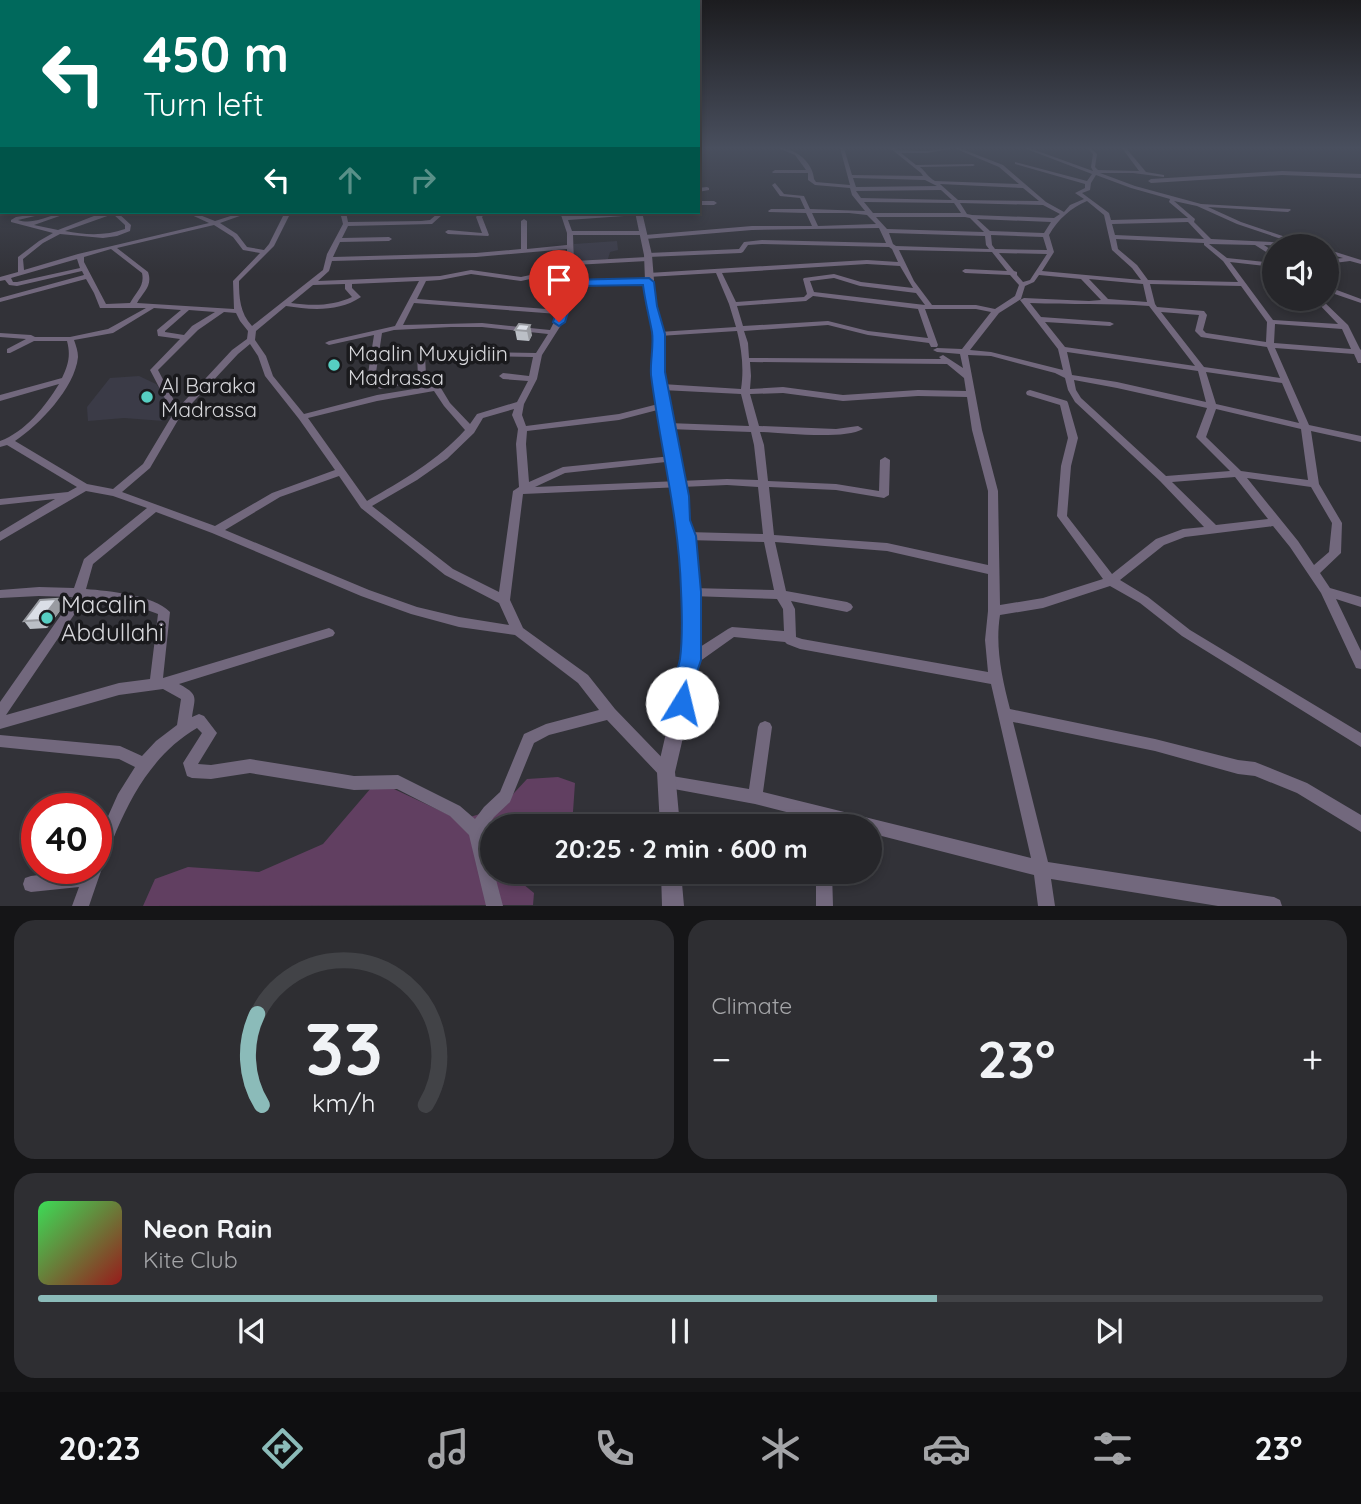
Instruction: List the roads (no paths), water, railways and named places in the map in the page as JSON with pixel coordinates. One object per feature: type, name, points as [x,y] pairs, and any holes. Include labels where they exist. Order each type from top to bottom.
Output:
[{"type":"street","points":[[779,190],[782,195],[802,197],[814,228],[824,244]]},
{"type":"street","points":[[854,190],[882,229],[918,291],[925,306],[931,341],[947,362],[967,376]]},
{"type":"street","points":[[945,190],[988,233]]},
{"type":"street","points":[[1029,190],[1059,217]]},
{"type":"street","points":[[1085,190],[1078,193],[1107,214],[1115,250],[1137,266],[1160,319],[1201,368],[1212,407],[1200,437],[1238,474],[1313,572],[1326,591],[1361,664]]},
{"type":"street","points":[[1147,190],[1199,205],[1288,210]]},
{"type":"street","points":[[1161,190],[1193,220],[1191,222],[1209,240]]},
{"type":"street","points":[[1045,235],[1059,217],[1088,199]]},
{"type":"street","points":[[860,200],[1044,203]]},
{"type":"street","points":[[700,203],[714,203]]},
{"type":"street","points":[[1199,205],[1272,234]]},
{"type":"street","points":[[771,211],[1059,217]]},
{"type":"street","points":[[28,225],[62,214]]},
{"type":"street","points":[[21,273],[20,258],[76,223],[107,214]]},
{"type":"street","points":[[33,215],[13,221],[84,235],[118,236],[128,230],[128,225],[116,214]]},
{"type":"street","points":[[196,214],[241,241],[245,250],[265,252]]},
{"type":"street","points":[[3,278],[242,214]]},
{"type":"street","points":[[287,214],[272,245],[236,281],[238,311],[252,335],[269,376],[302,417],[365,506],[449,572],[504,600]]},
{"type":"street","points":[[115,493],[147,466],[177,414],[235,352],[284,304],[326,271],[331,259],[330,254],[346,224],[344,214]]},
{"type":"street","points":[[476,255],[486,235],[480,217],[482,214]]},
{"type":"street","points":[[518,631],[504,600],[521,489],[523,429],[517,415],[533,379],[538,355],[562,312],[571,283],[570,233],[565,215],[589,214]]},
{"type":"street","points":[[639,214],[648,257],[651,306],[659,334],[658,372],[666,405],[672,459],[681,496],[681,520],[687,536],[691,592],[691,660],[683,681],[682,703],[667,777],[669,814]]},
{"type":"street","points":[[346,224],[432,222],[439,215]]},
{"type":"street","points":[[1108,222],[1193,220]]},
{"type":"street","points":[[524,221],[524,252]]},
{"type":"street","points":[[570,233],[644,235],[752,228],[814,228],[1045,235]]},
{"type":"street","points":[[448,232],[486,235]]},
{"type":"street","points":[[988,233],[987,242],[1023,285],[1022,299],[1041,319],[1062,349],[1072,390],[1078,400],[1164,479],[1213,529]]},
{"type":"street","points":[[1045,235],[1051,252]]},
{"type":"street","points":[[118,236],[127,243]]},
{"type":"street","points":[[1111,237],[1262,243]]},
{"type":"street","points":[[338,240],[389,239]]},
{"type":"street","points":[[1209,240],[1206,244],[1226,260],[1271,322],[1270,345],[1306,428],[1314,484],[1337,523],[1335,552],[1313,572]]},
{"type":"street","points":[[314,283],[424,278],[471,272],[521,279],[570,266],[648,257],[741,251],[746,243],[1051,252]]},
{"type":"street","points":[[1256,243],[1262,247]]},
{"type":"street","points":[[112,247],[145,272],[148,278],[145,288],[133,305]]},
{"type":"street","points":[[331,259],[476,255],[570,247]]},
{"type":"street","points":[[733,252],[731,258],[737,271]]},
{"type":"street","points":[[1023,285],[1032,281],[1051,252]]},
{"type":"street","points":[[1240,253],[1245,262]]},
{"type":"street","points":[[1343,256],[1361,253]]},
{"type":"street","points":[[1339,255],[1361,262]]},
{"type":"street","points":[[80,256],[85,272],[94,282],[103,306],[133,305],[238,311]]},
{"type":"street","points":[[1339,260],[1351,259]]},
{"type":"street","points":[[1226,260],[1262,264]]},
{"type":"street","points":[[571,283],[867,262],[904,264]]},
{"type":"street","points":[[965,271],[1015,273]]},
{"type":"street","points":[[3,278],[11,284],[17,284],[85,272]]},
{"type":"street","points":[[0,300],[85,272]]},
{"type":"street","points":[[719,273],[741,329],[746,360],[745,392],[759,445],[769,538],[781,595],[789,610],[791,640],[800,645],[994,679]]},
{"type":"street","points":[[1037,273],[1146,282],[1242,285]]},
{"type":"street","points":[[811,294],[806,279],[834,276],[860,284],[918,291]]},
{"type":"street","points":[[398,328],[424,278]]},
{"type":"street","points":[[1084,278],[1107,302]]},
{"type":"street","points":[[284,304],[306,307],[345,304],[357,297],[348,289],[349,281]]},
{"type":"street","points":[[1339,293],[1361,301]]},
{"type":"street","points":[[733,304],[806,299],[811,294]]},
{"type":"street","points":[[811,294],[925,306],[976,307],[996,311]]},
{"type":"street","points":[[1048,905],[1042,869],[994,679],[990,628],[994,611],[993,491],[970,394],[964,352],[996,311],[1022,299],[1107,302],[1201,313],[1203,315],[1199,331],[1204,335],[1270,345],[1359,352]]},
{"type":"street","points":[[413,301],[562,312]]},
{"type":"street","points":[[0,334],[32,339],[70,339],[110,331],[152,308]]},
{"type":"street","points":[[186,309],[161,330],[161,334],[186,338]]},
{"type":"street","points":[[177,414],[154,370],[186,338],[222,310]]},
{"type":"street","points":[[1329,311],[1345,327],[1361,361]]},
{"type":"street","points":[[1041,319],[1110,324]]},
{"type":"street","points":[[1271,322],[1345,327]]},
{"type":"street","points":[[659,334],[828,323],[931,341]]},
{"type":"street","points":[[329,343],[398,328],[482,325],[551,332]]},
{"type":"street","points":[[375,331],[371,380],[380,386],[430,377],[471,431]]},
{"type":"street","points":[[10,351],[32,339]]},
{"type":"street","points":[[70,339],[74,353],[65,380],[40,415],[5,443],[84,488],[115,493],[216,530],[349,587],[415,611],[459,622],[518,631],[583,679],[667,777],[755,797],[812,814]]},
{"type":"street","points":[[1062,349],[1285,381]]},
{"type":"street","points":[[937,350],[991,354],[1058,371],[1070,377],[1361,439]]},
{"type":"street","points":[[422,378],[420,359],[421,355],[428,353],[538,355]]},
{"type":"street","points":[[746,360],[947,362]]},
{"type":"street","points":[[503,376],[533,379]]},
{"type":"street","points":[[0,398],[65,380]]},
{"type":"street","points":[[662,387],[745,392],[783,390],[843,398],[918,393],[970,394]]},
{"type":"street","points":[[302,417],[377,398],[437,388]]},
{"type":"street","points":[[1072,390],[1064,403],[1073,438],[1066,466],[1062,516],[1111,581],[1144,600],[1186,633],[1361,741]]},
{"type":"street","points":[[1030,393],[1064,403]]},
{"type":"street","points":[[365,506],[450,454],[471,431],[480,416],[520,404]]},
{"type":"street","points":[[523,429],[619,416],[666,405]]},
{"type":"street","points":[[668,426],[836,432],[858,429]]},
{"type":"street","points":[[521,489],[563,470],[672,459]]},
{"type":"street","points":[[521,489],[599,489],[677,483],[762,483],[836,487],[884,495],[885,460]]},
{"type":"street","points":[[216,530],[276,495],[340,472]]},
{"type":"street","points":[[1164,479],[1238,474],[1314,484]]},
{"type":"street","points":[[0,537],[84,488]]},
{"type":"street","points":[[0,502],[70,494]]},
{"type":"street","points":[[0,713],[80,594],[88,562],[153,509]]},
{"type":"street","points":[[994,611],[1043,603],[1111,581],[1160,542],[1182,533],[1274,522]]},
{"type":"street","points":[[687,536],[769,538],[887,547],[994,572]]},
{"type":"street","points":[[1326,591],[1361,602]]},
{"type":"street","points":[[691,592],[781,595],[847,607]]},
{"type":"street","points":[[0,594],[80,594],[137,601],[164,612],[161,684]]},
{"type":"street","points":[[691,660],[732,632],[790,637]]},
{"type":"street","points":[[0,723],[36,715],[92,696],[161,684],[329,633]]},
{"type":"street","points":[[161,684],[188,696],[184,727]]},
{"type":"street","points":[[476,831],[489,812],[505,797],[529,738],[546,730],[610,713]]},
{"type":"street","points":[[1004,714],[1255,769],[1302,788],[1361,824]]},
{"type":"street","points":[[112,824],[144,764],[166,738],[199,720],[210,733],[190,763],[192,771],[211,772],[250,766],[354,783],[398,782],[455,811],[476,831],[495,905]]},
{"type":"street","points":[[755,797],[765,727]]},
{"type":"street","points":[[0,741],[120,753],[144,764]]},
{"type":"street","points":[[882,832],[1042,869],[1275,905]]},
{"type":"street","points":[[80,905],[88,884]]},
{"type":"street","points":[[672,884],[673,905]]},
{"type":"street","points":[[824,884],[825,905]]},
{"type":"place","name":"Maalin Muxyidiin Madrassa","points":[[334,365]]},
{"type":"place","name":"Al Baraka Madrassa","points":[[147,397]]},
{"type":"place","name":"Macalin Abdullahi","points":[[47,618]]}]
